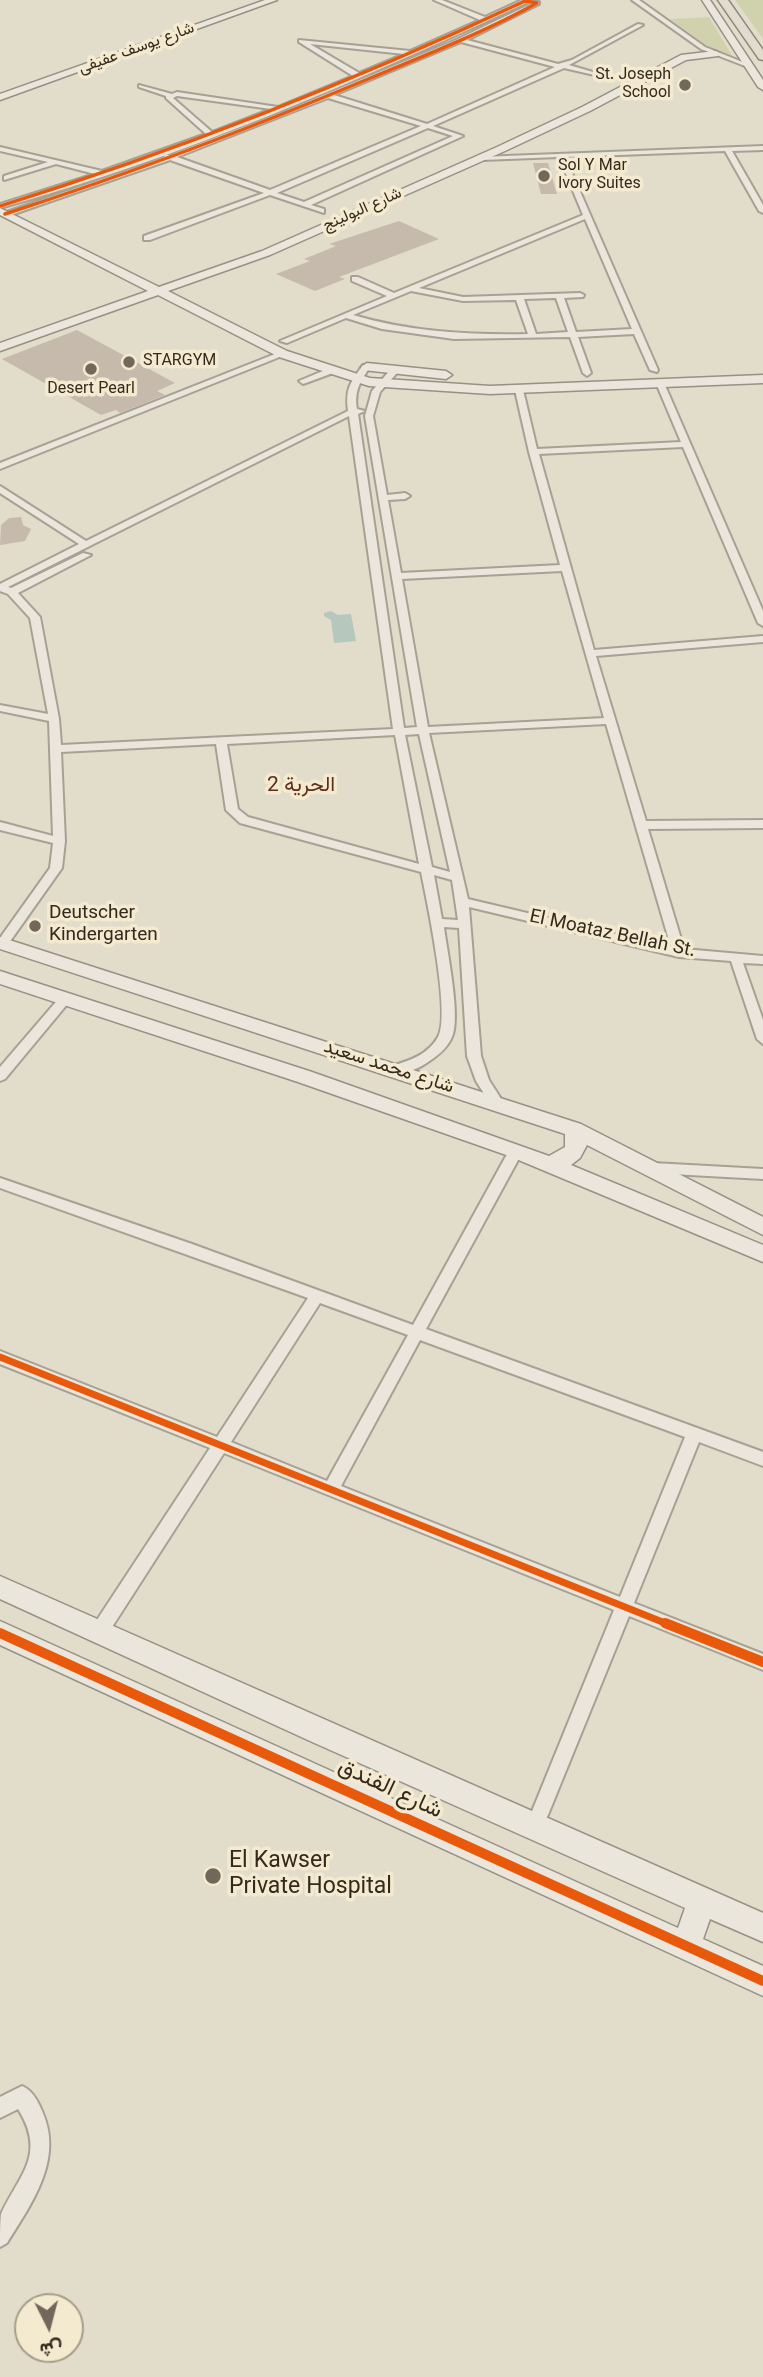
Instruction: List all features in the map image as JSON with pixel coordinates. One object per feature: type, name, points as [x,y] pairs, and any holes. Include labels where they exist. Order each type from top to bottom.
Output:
[{"type":"main road","points":[[723,0],[763,57]]},
{"type":"street","name":"شارع يوسف عفيفى","points":[[0,97],[273,0]]},
{"type":"street","points":[[437,0],[486,20]]},
{"type":"street","points":[[635,0],[694,43],[715,54],[747,65]]},
{"type":"street","points":[[706,0],[763,87]]},
{"type":"street","points":[[525,1],[537,3],[460,40],[329,96],[171,158],[6,207],[317,93],[525,1]]},
{"type":"street","points":[[147,238],[270,193],[427,126],[559,66],[640,25]]},
{"type":"street","points":[[460,40],[601,76]]},
{"type":"street","points":[[357,75],[301,41],[412,53]]},
{"type":"street","name":"شارع البولينج","points":[[0,347],[339,219],[482,158],[496,147],[694,43]]},
{"type":"street","points":[[329,58],[352,46]]},
{"type":"street","name":"شارع البولينج","points":[[339,219],[596,104],[684,57],[715,54]]},
{"type":"street","points":[[141,86],[170,95],[278,108]]},
{"type":"street","points":[[304,205],[462,137],[317,93]]},
{"type":"street","points":[[170,95],[167,97],[210,134]]},
{"type":"street","points":[[482,158],[763,148]]},
{"type":"street","points":[[0,149],[103,173]]},
{"type":"street","points":[[727,149],[763,211]]},
{"type":"street","points":[[159,153],[321,211]]},
{"type":"street","points":[[561,155],[654,370]]},
{"type":"street","points":[[7,178],[57,162]]},
{"type":"street","points":[[6,207],[330,371],[357,379],[381,384],[450,389],[519,390],[763,379]]},
{"type":"street","points":[[0,466],[283,347],[346,316],[587,216]]},
{"type":"street","points":[[355,278],[395,296]]},
{"type":"street","name":"شارع البولينج","points":[[0,338],[162,286]]},
{"type":"street","points":[[412,289],[463,299],[580,295]]},
{"type":"street","points":[[559,296],[587,373]]},
{"type":"street","points":[[519,297],[532,335]]},
{"type":"street","points":[[346,316],[404,332],[440,336],[637,331]]},
{"type":"street","points":[[283,347],[313,352],[366,367],[483,377],[763,366]]},
{"type":"street","points":[[366,367],[351,392],[353,415],[399,730],[428,870],[449,1018],[446,1036],[426,1058],[393,1070]]},
{"type":"street","points":[[394,370],[372,398],[369,413],[423,729],[463,902],[474,1056],[482,1081],[498,1105]]},
{"type":"street","points":[[303,381],[330,371]]},
{"type":"street","points":[[660,383],[763,623]]},
{"type":"street","points":[[519,390],[533,452],[590,653],[679,953]]},
{"type":"street","points":[[0,587],[183,495],[353,415],[369,413]]},
{"type":"street","points":[[12,592],[353,415]]},
{"type":"street","points":[[533,452],[686,444]]},
{"type":"street","points":[[0,489],[85,544]]},
{"type":"street","points":[[183,495],[194,499]]},
{"type":"street","points":[[383,498],[405,496]]},
{"type":"street","points":[[396,576],[567,568]]},
{"type":"street","points":[[0,587],[12,592],[35,617],[54,719],[59,841],[56,868],[1,943]]},
{"type":"street","points":[[748,589],[763,588]]},
{"type":"street","points":[[590,653],[763,639]]},
{"type":"street","points":[[0,708],[54,719]]},
{"type":"street","points":[[56,749],[610,721]]},
{"type":"street","points":[[221,740],[232,810],[236,816],[457,878]]},
{"type":"street","points":[[641,825],[763,824]]},
{"type":"street","points":[[0,826],[59,841]]},
{"type":"street","name":"El Moataz Bellah St.","points":[[463,902],[679,953],[763,960]]},
{"type":"street","points":[[437,923],[465,924]]},
{"type":"street","name":"شارع محمد سعيد","points":[[1,943],[574,1129],[763,1227]]},
{"type":"street","points":[[736,959],[763,1040]]},
{"type":"street","name":"شارع محمد سعيد","points":[[0,977],[305,1077],[516,1151],[763,1254]]},
{"type":"street","points":[[0,1076],[65,999]]},
{"type":"street","points":[[550,1164],[572,1155],[578,1138],[574,1129]]},
{"type":"street","points":[[331,1489],[516,1151]]},
{"type":"street","points":[[619,1195],[624,1179],[650,1168],[763,1174]]},
{"type":"street","points":[[0,1183],[763,1459]]},
{"type":"street","points":[[99,1632],[317,1296]]},
{"type":"street","points":[[0,1357],[763,1662]]},
{"type":"street","points":[[535,1826],[695,1433]]},
{"type":"street","name":"شارع الفندق","points":[[0,1587],[763,1928]]},
{"type":"street","name":"شارع الفندق","points":[[6,1640],[763,1981]]},
{"type":"street","points":[[686,1946],[702,1901]]},
{"type":"street","points":[[0,2108],[22,2096],[35,2113],[41,2133],[41,2156],[34,2179],[0,2236]]},
{"type":"green space","points":[[735,0],[763,0],[763,39]]},
{"type":"green space","points":[[709,17],[733,57],[712,49],[670,19]]},
{"type":"shaded area","points":[[331,611],[338,615],[351,614],[356,641],[334,643],[331,620],[324,616],[324,613]]},
{"type":"building","points":[[533,163],[548,163],[557,194],[541,194]]},
{"type":"building","points":[[399,221],[439,239],[339,277],[345,279],[315,291],[276,274],[310,261],[304,259],[336,246],[329,244]]},
{"type":"building","name":"Desert Pearl","points":[[77,330],[175,383],[157,391],[165,395],[120,413],[116,410],[101,415],[2,359]]},
{"type":"building","points":[[21,517],[23,525],[31,529],[25,541],[0,545],[1,525],[9,518]]},
{"type":"cycle path","points":[[0,206],[201,139],[332,87],[525,1],[537,3],[478,32],[285,113],[146,166],[5,214]]},
{"type":"cycle path","points":[[0,1357],[763,1662]]},
{"type":"cycle path","points":[[0,1633],[763,1981]]},
{"type":"place","name":"St. Joseph School","points":[[685,85]]},
{"type":"place","name":"Sol Y Mar Ivory Suites","points":[[544,176]]},
{"type":"place","name":"STARGYM","points":[[129,362]]},
{"type":"place","name":"Desert Pearl","points":[[91,369]]},
{"type":"place","name":"Deutscher Kindergarten","points":[[35,926]]},
{"type":"place","name":"El Kawser Private Hospital","points":[[213,1876]]},
{"type":"district","name":"الحرية 2","points":[[301,788]]}]
